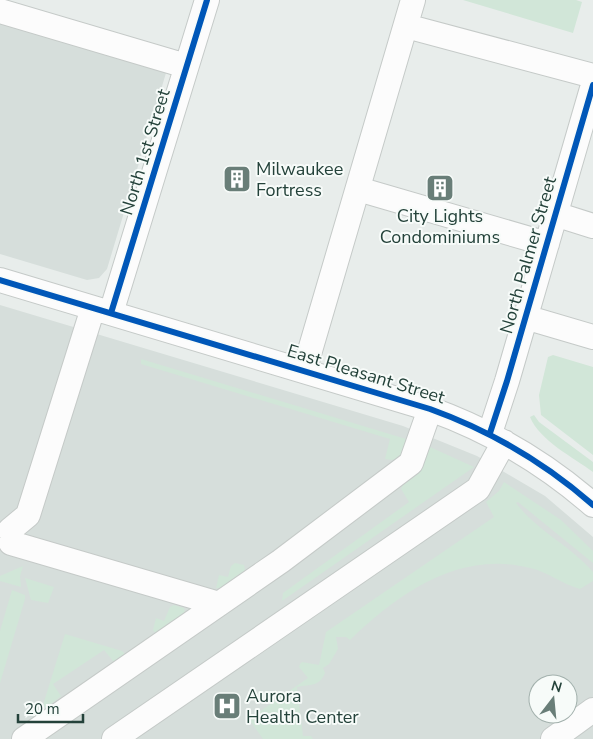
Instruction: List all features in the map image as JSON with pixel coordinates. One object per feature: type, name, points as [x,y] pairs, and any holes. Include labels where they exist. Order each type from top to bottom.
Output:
[{"type":"street","points":[[2,0],[0,9],[186,66]]},
{"type":"street","name":"North 1st Street","points":[[5,538],[28,515],[102,310],[207,0]]},
{"type":"street","points":[[304,371],[413,0]]},
{"type":"street","points":[[406,26],[593,76]]},
{"type":"street","name":"North Palmer Street","points":[[114,739],[478,489],[497,437],[526,317],[593,85]]},
{"type":"street","points":[[358,189],[546,244]]},
{"type":"street","points":[[555,214],[593,226]]},
{"type":"street","name":"East Pleasant Street","points":[[0,280],[430,409],[497,437],[548,468],[593,505]]},
{"type":"street","points":[[526,317],[593,337]]},
{"type":"street","points":[[24,739],[219,604],[411,463],[430,409]]},
{"type":"street","points":[[5,538],[219,604]]},
{"type":"street","points":[[553,739],[593,710]]},
{"type":"shaded area","points":[[0,21],[153,66],[166,73],[107,269],[99,278],[87,280],[0,254]]},
{"type":"shaded area","points":[[0,305],[403,426],[477,456],[545,496],[593,537],[593,739],[0,739]]},
{"type":"green space","points":[[463,0],[576,0],[582,2],[573,33]]},
{"type":"green space","points":[[553,355],[593,367],[593,455],[541,415],[539,395],[548,357]]},
{"type":"green space","points":[[141,359],[406,439],[402,457],[392,460],[385,459],[390,439],[141,364]]},
{"type":"green space","points":[[534,415],[539,422],[593,462],[593,472],[541,434],[530,417]]},
{"type":"green space","points":[[430,447],[474,467],[282,601],[283,593],[409,502],[401,489],[419,469]]},
{"type":"green space","points":[[504,482],[561,520],[593,551],[593,563],[518,502],[516,503],[534,522],[575,554],[593,572],[593,581],[580,589],[537,570],[504,564],[479,565],[455,570],[432,580],[389,606],[350,640],[346,637],[336,637],[338,649],[329,664],[323,668],[325,673],[320,681],[297,687],[303,736],[311,736],[313,739],[263,739],[249,719],[308,678],[299,667],[300,664],[302,662],[319,665],[326,632],[494,517],[486,502],[499,491]]},
{"type":"green space","points":[[235,563],[244,565],[245,570],[220,588],[216,588],[219,575],[228,577],[231,566]]},
{"type":"green space","points":[[23,566],[20,576],[21,587],[0,581],[0,576]]},
{"type":"green space","points":[[25,578],[54,587],[48,603],[31,600]]},
{"type":"green space","points":[[12,590],[25,595],[25,599],[0,683],[0,631]]},
{"type":"green space","points":[[174,605],[184,608],[185,613],[156,634],[153,630],[156,618],[164,621],[170,607]]},
{"type":"green space","points":[[65,634],[122,651],[125,654],[114,662],[104,650],[53,684],[61,696],[46,708],[43,705]]},
{"type":"cycle path","points":[[111,313],[207,0]]},
{"type":"cycle path","points":[[490,433],[507,381],[593,85]]},
{"type":"cycle path","points":[[0,280],[430,409],[474,427],[516,449],[555,475],[593,505]]},
{"type":"place","name":"Milwaukee Fortress","points":[[237,179]]},
{"type":"place","name":"City Lights Condominiums","points":[[440,188]]},
{"type":"place","name":"Aurora Health Center","points":[[227,706]]}]
